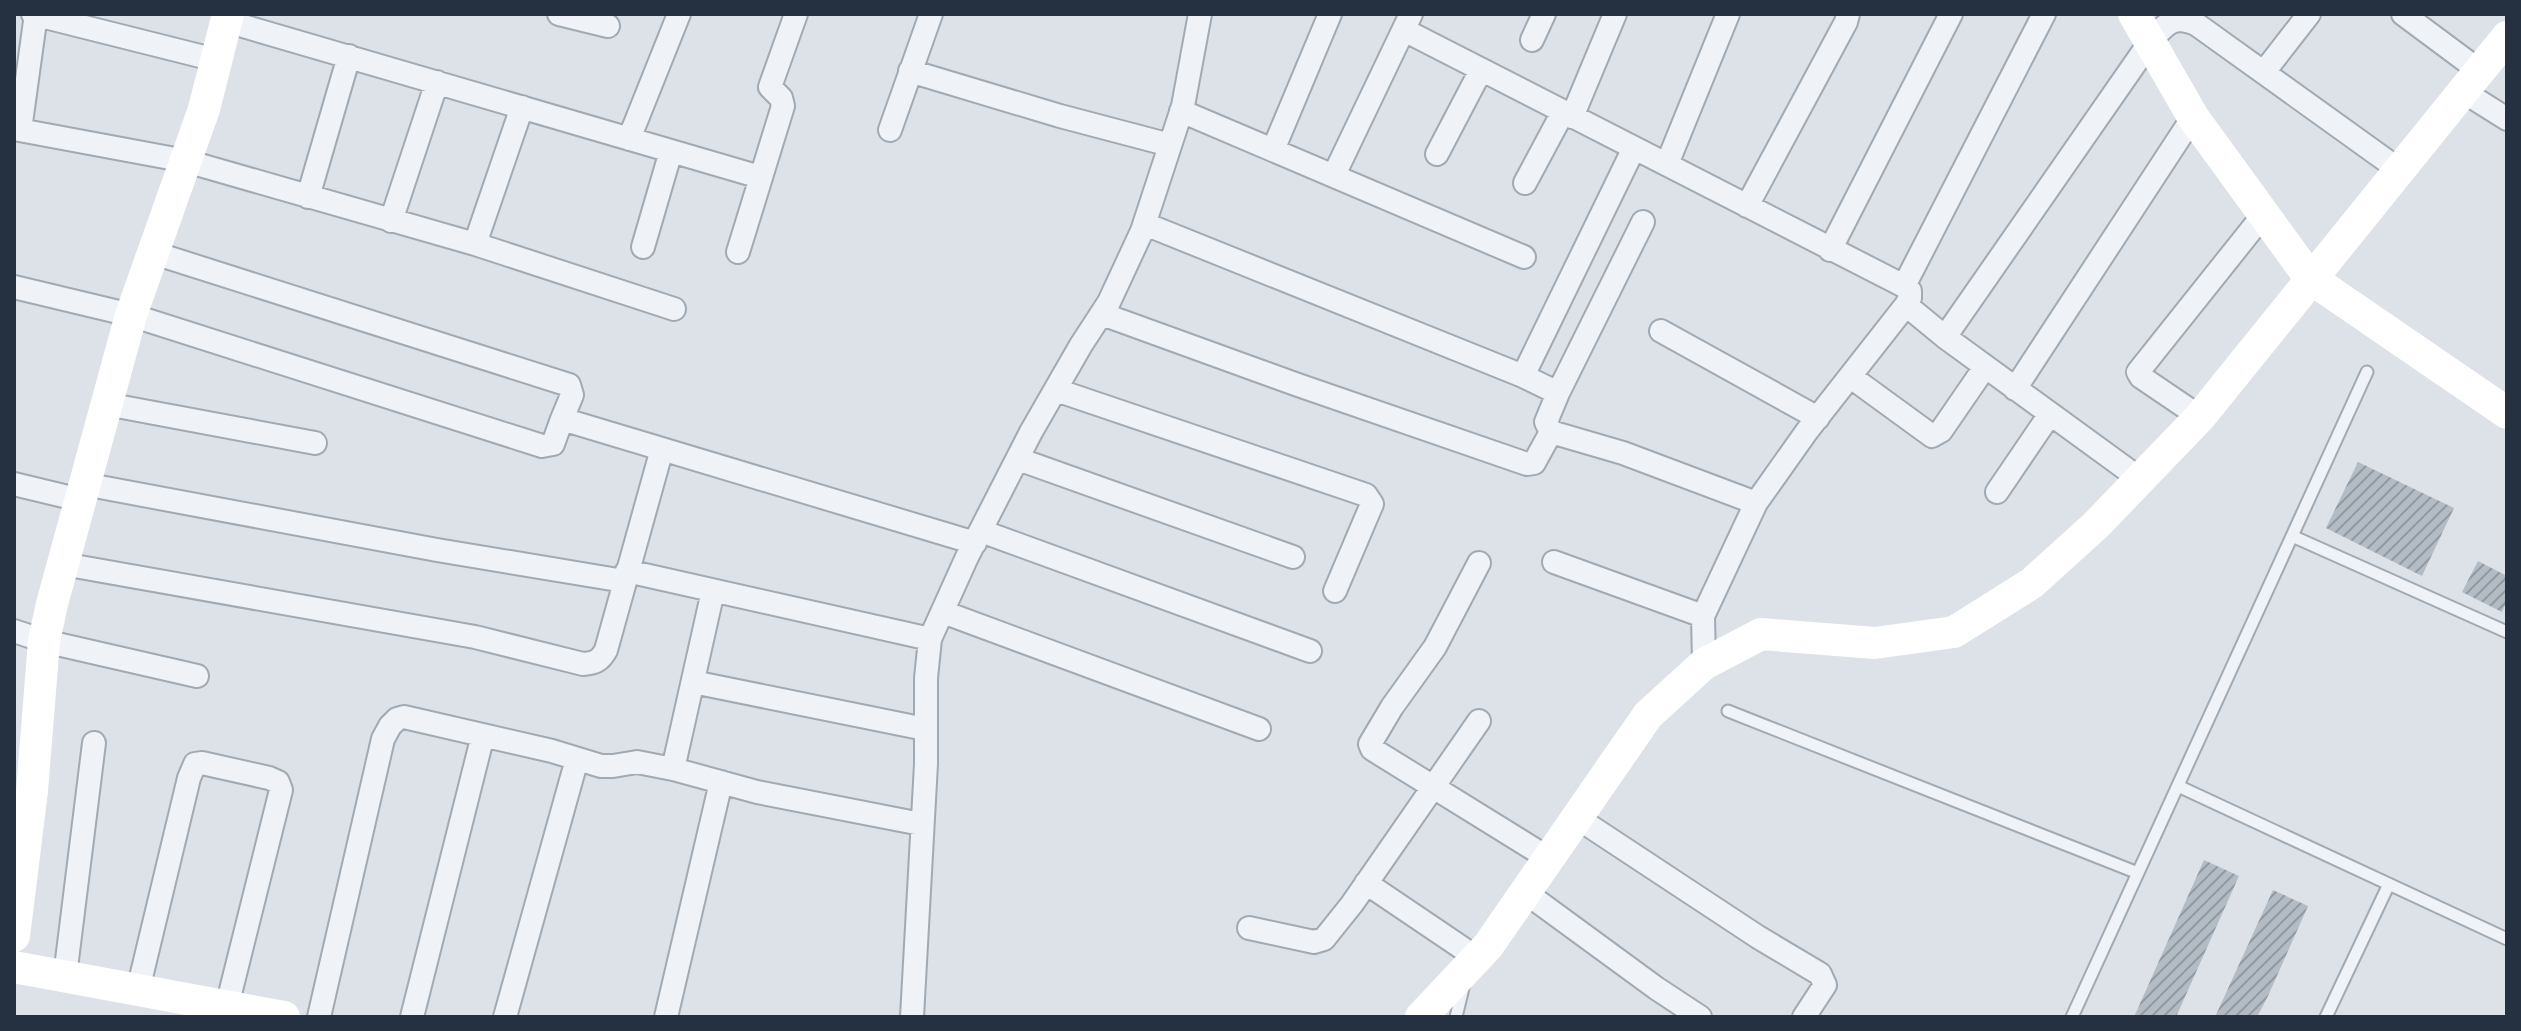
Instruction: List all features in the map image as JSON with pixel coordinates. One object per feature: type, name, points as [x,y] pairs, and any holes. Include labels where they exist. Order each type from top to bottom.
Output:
[{"type":"street","points":[[216,60],[35,14],[17,129],[186,161],[475,244],[674,309]]},
{"type":"street","points":[[559,14],[608,26]]},
{"type":"street","points":[[629,139],[679,14]]},
{"type":"street","points":[[738,252],[783,106],[781,98],[770,87],[796,14]]},
{"type":"street","points":[[890,130],[931,14]]},
{"type":"street","points":[[912,1017],[930,639],[1018,459],[1102,314],[1145,224],[1181,111],[1200,14]]},
{"type":"street","points":[[1273,150],[1330,14]]},
{"type":"street","points":[[1532,40],[1544,14]]},
{"type":"street","points":[[1525,183],[1567,115],[1615,14]]},
{"type":"street","points":[[1667,164],[1728,14]]},
{"type":"street","points":[[1747,206],[1848,14]]},
{"type":"street","points":[[1830,250],[1951,14]]},
{"type":"street","points":[[1704,664],[1703,616],[1756,503],[1851,377],[1905,296],[2044,14]]},
{"type":"street","points":[[2134,14],[2193,117],[2310,278],[2507,413]]},
{"type":"street","points":[[2264,72],[2309,14]]},
{"type":"street","points":[[2403,14],[2507,119]]},
{"type":"street","points":[[14,936],[32,791],[29,636],[63,564],[131,315],[204,109],[227,18],[760,177]]},
{"type":"street","points":[[1945,337],[2150,42],[2165,26],[2183,18],[2196,24],[2398,169]]},
{"type":"street","points":[[1334,175],[1408,22],[1481,70],[1830,250],[1905,296],[1945,337],[2140,479]]},
{"type":"street","points":[[1421,1017],[1488,946],[1648,715],[1704,664],[1761,634],[1875,643],[1954,632],[2032,583],[2096,525],[2200,417],[2507,37]]},
{"type":"street","points":[[308,197],[349,56]]},
{"type":"street","points":[[1437,154],[1481,70]]},
{"type":"street","points":[[910,71],[1170,145]]},
{"type":"street","points":[[391,221],[437,82]]},
{"type":"street","points":[[475,244],[522,107]]},
{"type":"street","points":[[1181,111],[1524,257]]},
{"type":"street","points":[[2015,389],[2193,117]]},
{"type":"street","points":[[1523,376],[1634,148]]},
{"type":"street","points":[[643,247],[671,151]]},
{"type":"street","points":[[2200,417],[2138,372],[2264,214]]},
{"type":"street","points":[[1643,222],[1546,422],[1551,432],[1623,453],[1756,503]]},
{"type":"street","points":[[1145,224],[1523,376],[1558,393]]},
{"type":"street","points":[[14,287],[131,315],[542,446],[553,444],[572,395],[569,385],[154,253]]},
{"type":"street","points":[[1102,314],[1527,464],[1538,459],[1551,432]]},
{"type":"street","points":[[1661,331],[1818,418]]},
{"type":"street","points":[[1851,377],[1932,436],[1941,431],[1985,367]]},
{"type":"street","points":[[1056,390],[1366,495],[1372,504],[1335,591]]},
{"type":"street","points":[[106,404],[315,443]]},
{"type":"street","points":[[1997,492],[2050,414]]},
{"type":"street","points":[[562,419],[978,537],[1310,651]]},
{"type":"street","points":[[63,564],[475,637],[583,664],[595,663],[602,658],[662,449]]},
{"type":"street","points":[[1018,459],[1293,557]]},
{"type":"street","points":[[14,484],[626,576],[713,591],[930,639]]},
{"type":"street","points":[[1554,562],[1703,616]]},
{"type":"street","points":[[1479,563],[1435,647],[1370,744],[1372,749],[1548,858]]},
{"type":"street","points":[[673,769],[713,591]]},
{"type":"street","points":[[943,612],[1259,729]]},
{"type":"street","points":[[29,636],[197,676]]},
{"type":"street","points":[[693,682],[925,729]]},
{"type":"street","points":[[319,1017],[383,739],[397,719],[404,717],[483,735],[601,766],[637,762],[757,792],[921,824]]},
{"type":"street","points":[[1249,928],[1319,942],[1324,939],[1479,721]]},
{"type":"street","points":[[412,1017],[483,735]]},
{"type":"street","points":[[65,976],[94,743]]},
{"type":"street","points":[[505,1017],[577,759]]},
{"type":"street","points":[[138,990],[192,768],[202,763],[269,778],[278,782],[281,790],[227,1006]]},
{"type":"street","points":[[666,1017],[721,782]]},
{"type":"street","points":[[1576,817],[1758,937],[1820,974],[1825,985],[1804,1017]]},
{"type":"street","points":[[1366,883],[1472,963]]},
{"type":"street","points":[[1525,892],[1700,1017]]},
{"type":"street","points":[[14,967],[284,1017]]},
{"type":"lane","points":[[2072,1017],[2367,372]]},
{"type":"lane","points":[[2292,536],[2507,632]]},
{"type":"lane","points":[[1728,711],[2138,873]]},
{"type":"lane","points":[[2178,786],[2507,939]]},
{"type":"lane","points":[[2326,1017],[2389,884]]},
{"type":"lane","points":[[1456,1017],[1472,963]]},
{"type":"building","points":[[2358,462],[2454,508],[2422,576],[2326,528]]},
{"type":"building","points":[[2478,561],[2507,576],[2507,601],[2502,612],[2462,592]]},
{"type":"building","points":[[2204,860],[2239,876],[2176,1017],[2134,1017]]},
{"type":"building","points":[[2273,890],[2308,906],[2268,996],[2257,1017],[2215,1017]]}]
